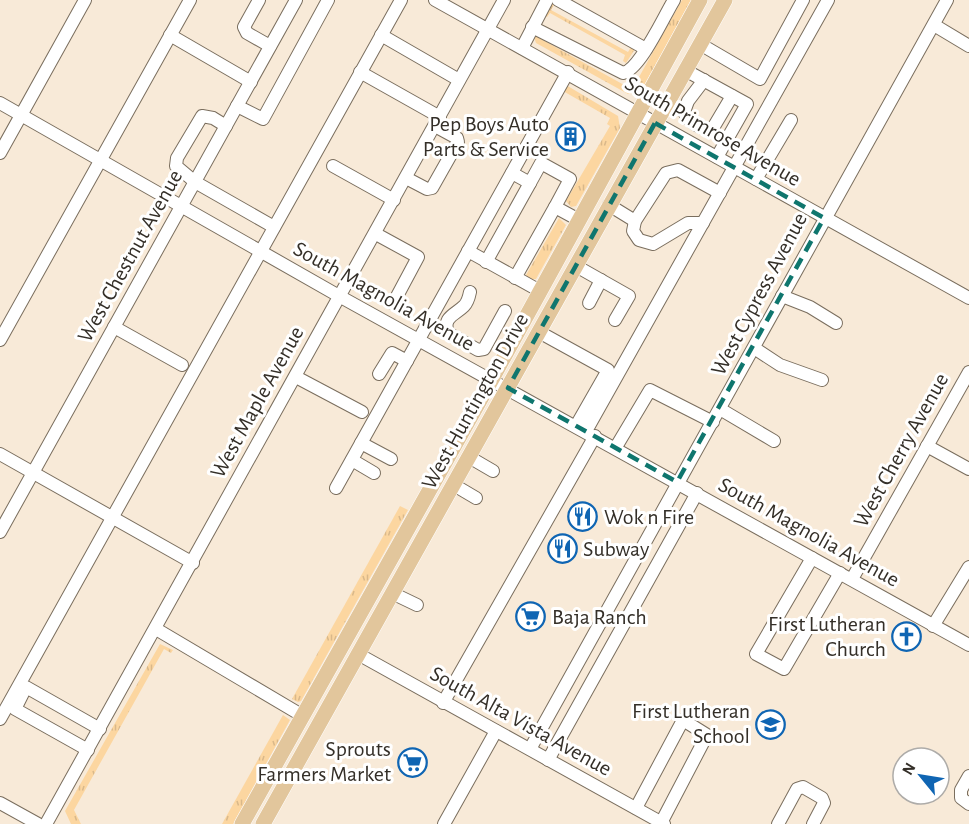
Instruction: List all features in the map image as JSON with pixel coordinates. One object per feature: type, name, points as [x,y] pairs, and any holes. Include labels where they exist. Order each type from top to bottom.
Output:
[{"type":"main road","name":"West Huntington Drive","points":[[242,824],[492,379],[700,0]]},
{"type":"main road","name":"West Huntington Drive","points":[[263,824],[725,0]]},
{"type":"main road","points":[[358,654],[354,639],[372,607],[374,590]]},
{"type":"main road","points":[[302,754],[298,744],[316,711],[320,700],[319,688]]},
{"type":"street","points":[[0,153],[85,0]]},
{"type":"street","points":[[0,340],[190,0]]},
{"type":"street","points":[[259,0],[244,27],[247,33],[270,46]]},
{"type":"street","name":"West Chestnut Avenue","points":[[0,532],[296,0]]},
{"type":"street","points":[[237,106],[263,119],[328,0]]},
{"type":"street","points":[[0,719],[401,0]]},
{"type":"street","name":"South Primrose Avenue","points":[[435,0],[568,72],[969,298]]},
{"type":"street","name":"West Maple Avenue","points":[[46,824],[193,563],[339,296],[376,234],[504,0]]},
{"type":"street","points":[[522,48],[547,0]]},
{"type":"street","points":[[558,0],[646,49]]},
{"type":"street","points":[[532,27],[622,73],[632,70],[674,0]]},
{"type":"street","points":[[700,44],[760,79],[803,0]]},
{"type":"street","points":[[443,703],[586,431],[828,0]]},
{"type":"street","name":"West Cypress Avenue","points":[[530,749],[947,0]]},
{"type":"street","points":[[934,25],[969,46]]},
{"type":"street","points":[[170,35],[251,82]]},
{"type":"street","points":[[381,35],[459,80]]},
{"type":"street","points":[[685,69],[747,104],[717,157]]},
{"type":"street","points":[[360,72],[438,121],[457,138],[458,142],[432,188],[427,189],[406,178]]},
{"type":"street","points":[[336,488],[568,72]]},
{"type":"street","points":[[704,80],[688,101],[684,112],[687,118],[703,128],[713,128],[732,96]]},
{"type":"street","name":"South Magnolia Avenue","points":[[0,103],[182,204],[339,296],[390,310],[418,340],[616,447],[969,645]]},
{"type":"street","points":[[226,126],[213,118],[202,116],[177,158],[178,169],[195,182],[274,227]]},
{"type":"street","points":[[756,179],[791,120]]},
{"type":"street","points":[[486,262],[541,163],[570,179],[515,278]]},
{"type":"street","points":[[333,166],[394,200]]},
{"type":"street","points":[[703,223],[688,223],[653,244],[643,243],[633,231],[635,220],[666,173],[672,170],[678,170],[720,193]]},
{"type":"street","points":[[512,173],[530,183]]},
{"type":"street","points":[[609,206],[635,220]]},
{"type":"street","points":[[555,207],[579,220]]},
{"type":"street","points":[[376,234],[418,257],[390,310]]},
{"type":"street","points":[[468,251],[540,291]]},
{"type":"street","points":[[576,266],[628,296],[615,320]]},
{"type":"street","points":[[589,303],[601,280]]},
{"type":"street","points":[[470,292],[464,306],[450,316],[446,328],[448,333],[478,350],[484,349],[505,311]]},
{"type":"street","points":[[782,296],[836,323]]},
{"type":"street","points":[[114,327],[182,365]]},
{"type":"street","points":[[539,332],[608,370],[586,431]]},
{"type":"street","points":[[754,348],[790,369],[822,380]]},
{"type":"street","points":[[379,374],[392,353],[407,361]]},
{"type":"street","name":"West Cherry Avenue","points":[[852,579],[969,372]]},
{"type":"street","points":[[296,377],[362,412]]},
{"type":"street","points":[[616,447],[650,390],[713,422]]},
{"type":"street","points":[[720,409],[774,441]]},
{"type":"street","points":[[361,443],[391,459]]},
{"type":"street","points":[[927,446],[969,469]]},
{"type":"street","points":[[0,454],[193,563]]},
{"type":"street","points":[[469,457],[493,471]]},
{"type":"street","points":[[352,460],[374,473]]},
{"type":"street","points":[[454,485],[476,498]]},
{"type":"street","points":[[548,760],[697,493]]},
{"type":"street","points":[[812,558],[756,654],[784,669],[840,573]]},
{"type":"street","points":[[933,626],[969,567]]},
{"type":"street","points":[[392,593],[417,605]]},
{"type":"street","points":[[156,629],[303,716]]},
{"type":"street","name":"South Alta Vista Avenue","points":[[358,654],[663,823]]},
{"type":"street","points":[[88,750],[15,709],[26,687],[100,729]]},
{"type":"street","points":[[636,808],[683,720],[707,735],[663,823]]},
{"type":"street","points":[[444,824],[496,731]]},
{"type":"street","points":[[969,776],[961,794],[961,798],[969,804]]},
{"type":"street","points":[[778,824],[797,789],[803,788],[822,798],[824,803],[813,824]]},
{"type":"street","points":[[0,803],[38,824]]},
{"type":"highlighted area","points":[[655,123],[824,218],[677,482],[508,388]]},
{"type":"green space","points":[[682,0],[691,0],[641,91],[628,94],[536,43],[534,37],[536,33],[539,38],[626,86],[634,86]]},
{"type":"green space","points":[[550,3],[554,5],[551,10],[628,52],[631,47],[635,49],[626,63],[623,61],[625,55],[550,13],[547,17],[544,15]]},
{"type":"green space","points":[[566,85],[618,116],[620,128],[576,206],[571,207],[566,201],[610,126],[607,124],[610,118],[563,91]]},
{"type":"green space","points":[[559,218],[566,225],[536,279],[527,279],[526,275]]},
{"type":"green space","points":[[400,506],[408,510],[301,701],[292,699]]},
{"type":"green space","points":[[160,644],[173,650],[171,653],[164,649],[74,810],[81,824],[71,824],[65,811]]},
{"type":"green space","points":[[283,715],[290,720],[233,824],[222,824]]},
{"type":"tunnel","points":[[390,310],[395,300]]},
{"type":"place","name":"Pep Boys Auto Parts & Service","points":[[570,137]]},
{"type":"place","name":"Wok n Fire","points":[[583,517]]},
{"type":"place","name":"Subway","points":[[562,549]]},
{"type":"place","name":"Baja Ranch","points":[[531,617]]},
{"type":"place","name":"First Lutheran Church","points":[[907,637]]},
{"type":"place","name":"First Lutheran School","points":[[771,724]]},
{"type":"place","name":"Sprouts Farmers Market","points":[[412,762]]}]
